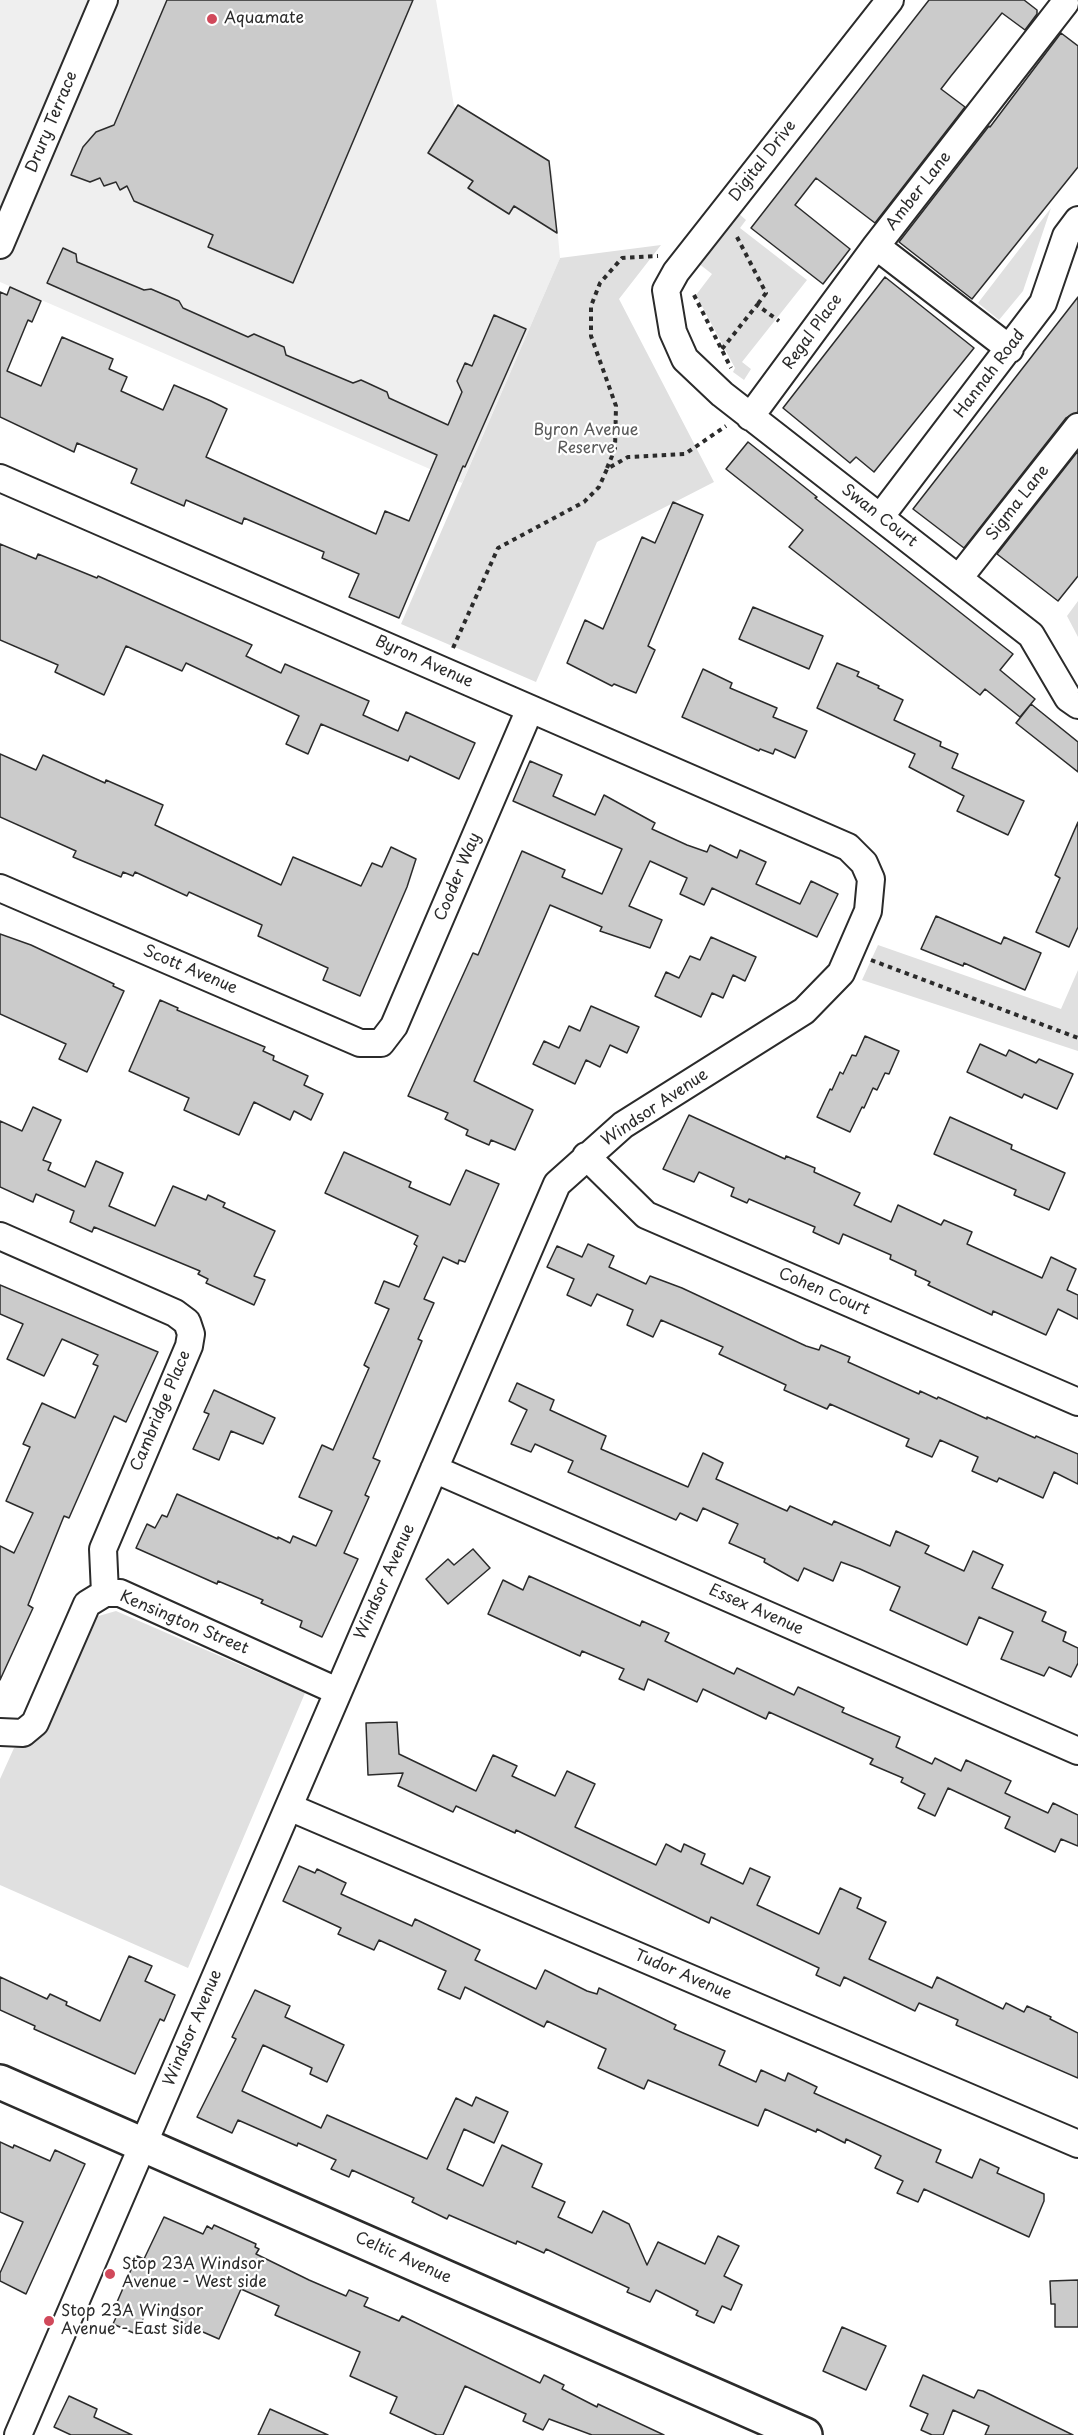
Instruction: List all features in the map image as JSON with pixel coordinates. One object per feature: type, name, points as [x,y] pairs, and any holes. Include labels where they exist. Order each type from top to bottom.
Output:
[{"type":"street","name":"Drury Terrace","points":[[0,245],[104,0]]},
{"type":"street","name":"Digital Drive","points":[[673,332],[666,290],[676,272],[890,0]]},
{"type":"street","name":"Amber Lane","points":[[1010,349],[876,246],[1068,5]]},
{"type":"street","name":"Hannah Road","points":[[880,516],[1043,303],[1066,236],[1078,220]]},
{"type":"street","name":"Regal Place","points":[[738,421],[876,246]]},
{"type":"street","name":"Swan Court","points":[[673,332],[685,359],[738,421],[880,516],[1031,635],[1068,698],[1078,705]]},
{"type":"street","name":"Sigma Lane","points":[[959,578],[1078,427]]},
{"type":"street","name":"Byron Avenue","points":[[0,478],[848,847]]},
{"type":"street","name":"Cooder Way","points":[[381,1043],[394,1026],[530,709]]},
{"type":"street","name":"Windsor Avenue","points":[[18,2435],[289,1807],[337,1690],[557,1184],[623,1125],[804,1011],[841,973],[867,911],[871,879],[864,863],[848,847]]},
{"type":"street","name":"Scott Avenue","points":[[0,888],[360,1043],[381,1043]]},
{"type":"street","name":"Cohen Court","points":[[586,1156],[646,1215],[1078,1402]]},
{"type":"street","name":"Cambridge Place","points":[[0,1236],[175,1313],[187,1322],[191,1334],[189,1346],[103,1550],[105,1593]]},
{"type":"street","name":"Essex Avenue","points":[[435,1468],[1078,1751]]},
{"type":"street","name":"Kensington Street","points":[[0,1732],[23,1733],[35,1723],[87,1604],[105,1593],[120,1593],[337,1690]]},
{"type":"street","name":"Tudor Avenue","points":[[289,1807],[1078,2144]]},
{"type":"street","name":"Celtic Avenue","points":[[0,2082],[805,2435]]},
{"type":"path","points":[[722,350],[766,293],[738,236],[732,244]]},
{"type":"path","points":[[450,654],[498,548],[584,502],[599,487],[615,449],[616,406],[591,336],[591,306],[600,283],[622,258],[668,255]]},
{"type":"path","points":[[699,285],[693,293],[732,367],[729,371]]},
{"type":"path","points":[[757,305],[779,321]]},
{"type":"path","points":[[607,469],[628,457],[685,454],[738,421]]},
{"type":"path","points":[[868,959],[1078,1038]]},
{"type":"shaded area","points":[[0,0],[436,0],[454,106],[552,171],[560,258],[462,483],[0,282]]},
{"type":"green space","points":[[1051,208],[1023,291],[999,320],[978,303]]},
{"type":"green space","points":[[738,213],[746,220],[740,228],[807,280],[742,362],[751,369],[744,380],[733,372],[735,368],[696,295],[712,274],[698,263]]},
{"type":"green space","name":"Byron Avenue Reserve","points":[[661,245],[619,299],[714,482],[597,542],[536,682],[401,624],[560,258]]},
{"type":"green space","points":[[1078,601],[1078,637],[1067,616]]},
{"type":"green space","points":[[878,945],[1061,1009],[1078,970],[1078,1051],[862,980]]},
{"type":"green space","points":[[116,1611],[305,1693],[188,1968],[0,1885],[0,1779],[14,1748],[27,1744],[88,1626],[95,1617]]},
{"type":"building","points":[[167,0],[413,0],[293,283],[208,247],[213,235],[134,201],[127,186],[120,190],[116,182],[104,186],[100,178],[90,182],[71,175],[83,147],[96,132],[114,125]]},
{"type":"building","points":[[929,0],[1024,0],[1037,10],[1037,14],[1025,30],[1002,13],[951,76],[941,89],[965,107],[875,223],[816,178],[795,205],[850,249],[823,284],[751,228]]},
{"type":"building","points":[[1061,33],[1078,46],[1078,167],[972,299],[899,242]]},
{"type":"building","points":[[458,105],[549,161],[557,233],[514,206],[509,214],[468,188],[473,181],[428,153]]},
{"type":"building","points":[[63,248],[76,254],[77,262],[144,290],[151,289],[179,301],[183,308],[248,337],[254,334],[284,347],[286,355],[353,383],[361,380],[387,392],[389,398],[448,425],[462,392],[457,381],[465,363],[472,366],[494,315],[526,329],[465,467],[463,466],[399,618],[349,597],[359,574],[322,558],[324,552],[244,518],[242,524],[186,500],[184,506],[131,483],[137,469],[77,443],[74,452],[0,417],[0,292],[7,295],[10,287],[41,301],[32,322],[28,320],[7,371],[41,386],[62,337],[113,359],[109,369],[127,377],[121,391],[163,410],[174,385],[211,401],[227,409],[206,457],[376,534],[385,511],[409,521],[437,455],[47,283]]},
{"type":"building","points":[[885,277],[974,348],[874,472],[856,457],[850,463],[783,408]]},
{"type":"building","points":[[1078,297],[1078,412],[1066,418],[964,548],[913,509]]},
{"type":"building","points":[[748,442],[817,497],[815,498],[1013,654],[1000,670],[1035,699],[1020,717],[985,689],[980,695],[789,547],[803,530],[726,469]]},
{"type":"building","points":[[1078,451],[1078,576],[1058,601],[997,554]]},
{"type":"building","points":[[673,502],[703,515],[648,646],[655,650],[636,693],[614,684],[612,686],[567,663],[585,620],[603,629],[642,537],[655,543]]},
{"type":"building","points":[[0,544],[36,559],[38,554],[97,578],[98,576],[252,645],[246,656],[281,673],[285,664],[369,701],[363,715],[398,731],[406,712],[475,743],[459,779],[410,756],[408,761],[321,724],[308,754],[286,744],[299,716],[186,663],[182,671],[126,646],[104,695],[55,672],[58,665],[0,640]]},
{"type":"building","points":[[753,607],[823,636],[809,669],[739,639]]},
{"type":"building","points":[[837,663],[859,672],[857,676],[903,700],[894,720],[941,742],[940,746],[958,754],[952,768],[1024,801],[1008,835],[957,811],[964,796],[909,767],[915,754],[817,708]]},
{"type":"building","points":[[703,669],[732,683],[730,688],[777,708],[773,717],[807,731],[795,758],[775,749],[773,754],[760,749],[759,751],[682,717]]},
{"type":"building","points":[[1031,704],[1078,742],[1078,772],[1016,723]]},
{"type":"building","points":[[0,754],[36,770],[43,755],[105,783],[106,780],[163,805],[155,825],[281,885],[293,857],[361,886],[372,863],[382,867],[391,847],[416,859],[407,887],[360,996],[323,980],[328,968],[258,936],[262,925],[189,892],[187,896],[135,872],[133,876],[123,872],[121,877],[73,857],[76,851],[0,817]]},
{"type":"building","points":[[530,761],[562,775],[553,796],[595,815],[604,795],[655,823],[652,829],[687,845],[707,852],[710,845],[737,858],[740,850],[766,862],[756,884],[800,904],[811,881],[838,894],[817,937],[712,888],[704,905],[680,894],[687,878],[650,861],[629,906],[662,920],[650,948],[600,931],[602,927],[550,905],[474,1081],[533,1110],[515,1150],[491,1140],[489,1145],[466,1135],[468,1130],[445,1119],[448,1113],[408,1096],[473,953],[478,955],[522,851],[565,870],[562,877],[602,894],[622,849],[513,801]]},
{"type":"building","points":[[1078,822],[1078,927],[1069,947],[1036,932],[1060,878],[1055,875]]},
{"type":"building","points":[[936,916],[1001,944],[1004,937],[1041,953],[1025,990],[964,963],[963,966],[921,949]]},
{"type":"building","points":[[0,934],[31,945],[114,984],[113,986],[124,991],[87,1072],[59,1059],[66,1044],[0,1014]]},
{"type":"building","points":[[711,937],[756,957],[745,981],[733,975],[723,998],[712,993],[701,1017],[655,996],[666,972],[679,978],[690,956],[700,960]]},
{"type":"building","points":[[160,1000],[178,1008],[177,1010],[265,1047],[263,1051],[274,1056],[273,1060],[308,1076],[304,1085],[323,1094],[311,1120],[294,1111],[290,1120],[254,1102],[239,1135],[184,1110],[189,1098],[129,1071]]},
{"type":"building","points":[[591,1006],[639,1027],[627,1053],[610,1045],[600,1067],[586,1060],[575,1084],[533,1064],[544,1041],[559,1048],[569,1026],[580,1031]]},
{"type":"building","points":[[865,1036],[899,1051],[889,1074],[885,1073],[877,1090],[873,1088],[850,1132],[817,1117],[840,1072],[843,1074],[852,1055],[856,1056]]},
{"type":"building","points":[[980,1044],[1006,1056],[1009,1050],[1036,1063],[1039,1059],[1073,1074],[1057,1109],[1024,1094],[1022,1098],[967,1072]]},
{"type":"building","points":[[33,1107],[61,1120],[43,1160],[51,1163],[48,1170],[85,1187],[96,1161],[123,1173],[109,1206],[155,1226],[173,1186],[206,1200],[208,1195],[225,1203],[223,1207],[275,1231],[254,1276],[265,1280],[254,1305],[206,1283],[208,1279],[198,1274],[200,1271],[94,1227],[92,1232],[70,1222],[74,1211],[36,1194],[33,1202],[0,1187],[0,1121],[22,1131]]},
{"type":"building","points":[[689,1115],[785,1159],[786,1156],[815,1168],[814,1172],[860,1193],[854,1205],[891,1222],[898,1205],[941,1225],[944,1220],[972,1232],[967,1244],[1042,1278],[1051,1257],[1076,1269],[1067,1290],[1078,1295],[1078,1319],[1058,1309],[1046,1335],[993,1311],[992,1315],[928,1285],[930,1282],[915,1275],[916,1271],[890,1259],[891,1255],[843,1234],[839,1244],[813,1232],[815,1227],[749,1199],[747,1203],[731,1196],[734,1188],[699,1172],[694,1182],[663,1169]]},
{"type":"building","points":[[950,1117],[1012,1145],[1011,1149],[1065,1173],[1049,1210],[1014,1195],[1016,1190],[934,1154]]},
{"type":"building","points":[[344,1152],[411,1182],[409,1187],[450,1205],[466,1170],[499,1184],[465,1262],[459,1260],[458,1264],[443,1257],[424,1299],[434,1303],[418,1339],[422,1341],[373,1458],[380,1461],[365,1495],[369,1497],[344,1553],[358,1559],[322,1637],[300,1627],[302,1621],[261,1603],[263,1600],[218,1581],[217,1584],[136,1548],[147,1524],[155,1528],[162,1515],[167,1517],[177,1494],[278,1539],[278,1537],[290,1543],[293,1536],[316,1546],[332,1511],[299,1497],[322,1445],[333,1450],[369,1368],[364,1365],[389,1309],[375,1303],[384,1281],[399,1287],[417,1246],[414,1244],[418,1236],[325,1193]]},
{"type":"building","points":[[588,1244],[614,1256],[609,1267],[646,1284],[650,1276],[682,1288],[806,1346],[819,1350],[821,1345],[850,1357],[848,1362],[919,1394],[920,1391],[937,1399],[938,1397],[987,1419],[987,1417],[1078,1454],[1078,1484],[1054,1472],[1043,1498],[999,1478],[997,1482],[972,1471],[978,1457],[940,1440],[932,1457],[906,1446],[909,1439],[830,1404],[827,1409],[784,1390],[786,1385],[719,1354],[723,1347],[661,1320],[653,1337],[627,1325],[633,1310],[597,1294],[591,1306],[567,1295],[574,1279],[547,1267],[557,1246],[582,1257]]},
{"type":"building","points":[[0,1285],[158,1352],[126,1422],[114,1416],[69,1518],[64,1516],[28,1605],[33,1608],[0,1680],[0,1546],[14,1553],[33,1513],[6,1501],[30,1447],[23,1444],[42,1403],[75,1418],[98,1366],[93,1364],[98,1355],[62,1339],[44,1376],[7,1359],[23,1324],[0,1314]]},
{"type":"building","points":[[517,1383],[554,1400],[550,1410],[606,1436],[601,1449],[688,1487],[703,1453],[723,1463],[716,1479],[787,1511],[790,1506],[832,1525],[834,1521],[890,1546],[896,1531],[929,1546],[925,1553],[964,1571],[973,1551],[1003,1565],[992,1588],[1046,1612],[1042,1621],[1066,1632],[1063,1641],[1078,1648],[1078,1663],[1071,1677],[1049,1667],[1044,1676],[1001,1659],[1013,1632],[979,1617],[967,1645],[890,1610],[900,1587],[860,1569],[841,1562],[833,1581],[804,1568],[798,1581],[764,1562],[765,1559],[729,1543],[738,1524],[703,1508],[697,1521],[680,1513],[676,1520],[568,1472],[573,1461],[535,1444],[531,1452],[511,1444],[527,1410],[509,1401]]},
{"type":"building","points":[[214,1390],[275,1418],[263,1444],[231,1431],[219,1460],[193,1449],[209,1414],[204,1412]]},
{"type":"building","points":[[473,1549],[490,1568],[448,1604],[426,1579],[448,1559],[454,1565]]},
{"type":"building","points":[[529,1576],[640,1626],[642,1621],[669,1633],[665,1641],[734,1674],[737,1668],[794,1695],[798,1687],[844,1708],[842,1712],[900,1737],[896,1747],[932,1764],[935,1758],[961,1771],[966,1760],[1011,1781],[1005,1793],[1048,1813],[1053,1803],[1078,1815],[1078,1846],[1061,1839],[1055,1852],[1005,1828],[1010,1817],[948,1788],[935,1816],[918,1808],[925,1794],[901,1782],[903,1778],[870,1764],[873,1759],[769,1712],[766,1719],[703,1689],[697,1702],[648,1679],[644,1690],[619,1679],[624,1669],[582,1651],[580,1656],[488,1614],[503,1580],[523,1590]]},
{"type":"building","points":[[397,1722],[399,1754],[476,1791],[493,1755],[517,1766],[512,1776],[555,1796],[567,1771],[595,1784],[575,1827],[656,1865],[666,1844],[681,1852],[684,1844],[705,1854],[701,1864],[743,1884],[750,1868],[770,1877],[757,1905],[819,1934],[840,1888],[861,1898],[857,1908],[886,1922],[869,1959],[932,1988],[937,1977],[1003,2009],[1006,2003],[1024,2012],[1027,2006],[1051,2017],[1050,2019],[1078,2033],[1078,2078],[956,2025],[958,2020],[919,2003],[915,2011],[844,1977],[840,1986],[816,1975],[819,1968],[711,1917],[709,1923],[516,1830],[515,1833],[456,1806],[453,1812],[398,1786],[403,1773],[368,1775],[366,1723]]},
{"type":"building","points":[[299,1866],[315,1873],[317,1869],[346,1883],[341,1894],[412,1926],[415,1919],[480,1950],[475,1960],[536,1989],[545,1970],[587,1991],[597,1994],[599,1988],[676,2025],[674,2029],[725,2051],[719,2065],[756,2082],[761,2070],[785,2081],[788,2073],[817,2087],[814,2093],[941,2150],[936,2162],[972,2178],[980,2159],[999,2168],[997,2173],[1044,2194],[1044,2201],[1029,2237],[924,2189],[918,2202],[897,2193],[903,2181],[875,2168],[881,2156],[846,2139],[845,2143],[817,2129],[816,2132],[765,2109],[758,2126],[648,2080],[644,2089],[598,2068],[606,2049],[547,2021],[544,2027],[465,1987],[460,1999],[438,1989],[446,1971],[379,1940],[374,1950],[338,1934],[341,1928],[283,1901]]},
{"type":"building","points":[[129,1956],[152,1966],[145,1981],[175,1995],[164,2021],[160,2019],[135,2074],[34,2029],[35,2026],[0,2010],[0,1977],[47,1999],[50,1994],[67,2002],[66,2005],[100,2021]]},
{"type":"building","points":[[255,1990],[290,2006],[285,2017],[344,2045],[327,2082],[310,2074],[312,2068],[263,2045],[242,2091],[321,2128],[327,2115],[427,2159],[456,2098],[472,2106],[476,2097],[508,2112],[494,2143],[464,2129],[447,2169],[483,2186],[502,2145],[542,2164],[532,2187],[565,2202],[558,2217],[592,2233],[603,2211],[629,2224],[647,2265],[658,2242],[705,2264],[718,2236],[739,2246],[724,2276],[742,2285],[731,2310],[722,2306],[714,2323],[696,2315],[698,2311],[656,2290],[650,2302],[627,2292],[629,2288],[546,2249],[544,2253],[517,2241],[516,2244],[449,2215],[447,2219],[412,2202],[414,2198],[352,2170],[349,2177],[331,2169],[336,2160],[298,2143],[297,2146],[238,2120],[232,2133],[197,2117],[236,2039],[232,2037]]},
{"type":"building","points":[[0,2142],[13,2148],[14,2145],[50,2161],[55,2150],[85,2164],[26,2294],[0,2281],[0,2273],[23,2222],[0,2212]]},
{"type":"building","points":[[164,2217],[203,2234],[207,2226],[212,2229],[214,2225],[256,2244],[255,2247],[259,2249],[256,2254],[309,2280],[346,2296],[349,2290],[368,2298],[364,2306],[399,2321],[402,2316],[540,2383],[544,2375],[564,2385],[562,2389],[597,2407],[598,2404],[664,2435],[592,2435],[549,2419],[543,2430],[523,2421],[526,2414],[465,2386],[443,2435],[437,2435],[390,2413],[397,2397],[350,2376],[360,2352],[275,2315],[279,2306],[241,2289],[219,2339],[148,2308],[136,2334],[113,2324],[119,2311],[114,2309],[137,2256],[144,2259]]},
{"type":"building","points":[[1078,2280],[1078,2327],[1055,2327],[1055,2304],[1051,2304],[1050,2281]]},
{"type":"building","points":[[842,2327],[886,2346],[866,2390],[823,2371]]},
{"type":"building","points":[[923,2375],[974,2398],[978,2390],[983,2391],[1073,2435],[985,2435],[989,2426],[953,2410],[943,2435],[932,2435],[921,2430],[928,2414],[910,2406]]},
{"type":"building","points":[[69,2396],[97,2409],[94,2417],[132,2435],[71,2435],[54,2427]]},
{"type":"building","points":[[270,2409],[328,2435],[258,2435]]},
{"type":"place","name":"Aquamate","points":[[212,19]]},
{"type":"place","name":"Stop 23A Windsor Avenue - West side","points":[[110,2274]]},
{"type":"place","name":"Stop 23A Windsor Avenue - East side","points":[[49,2321]]}]
